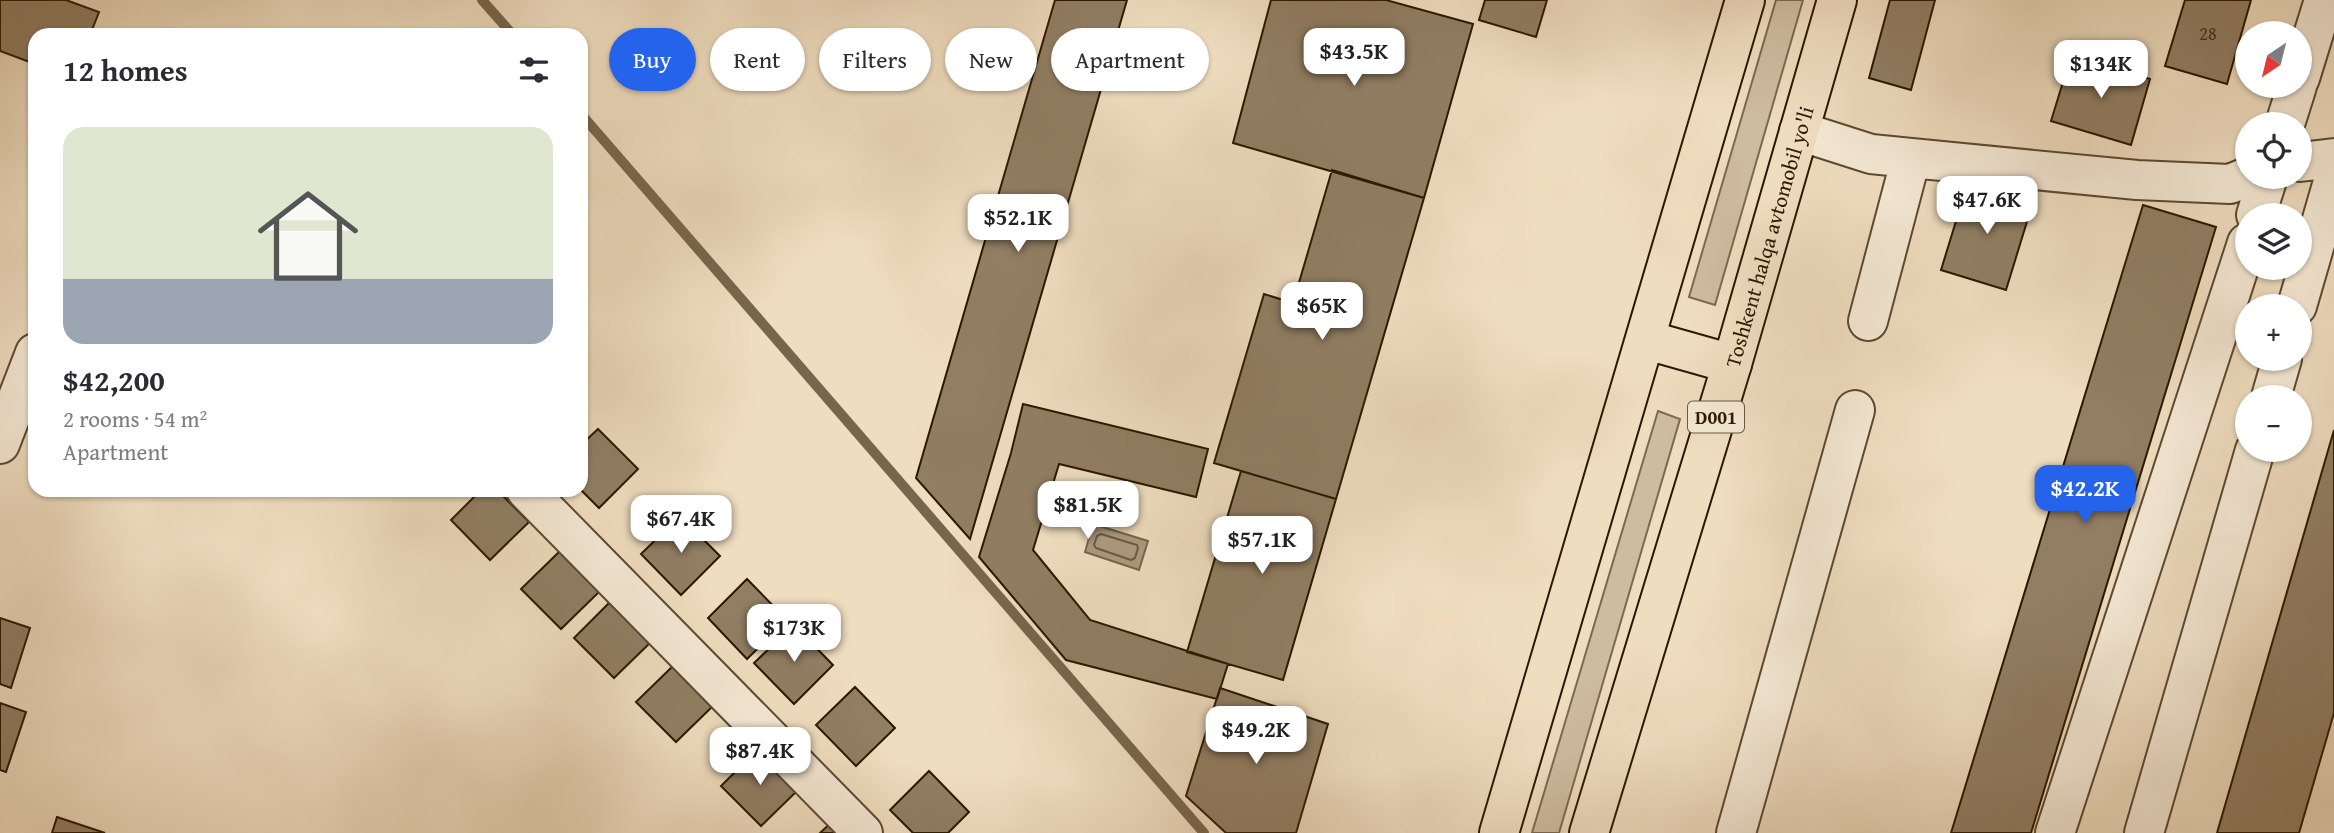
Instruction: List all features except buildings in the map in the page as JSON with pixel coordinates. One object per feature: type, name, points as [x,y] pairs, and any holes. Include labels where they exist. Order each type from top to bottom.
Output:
[{"type":"highway","points":[[1499,833],[1647,340],[1745,0]]},
{"type":"highway","name":"Toshkent halqa avtomobil yo'li","points":[[1589,833],[1732,364],[1837,0]]},
{"type":"highway","points":[[1647,340],[1732,364]]},
{"type":"street","points":[[2312,39],[2324,0]]},
{"type":"street","points":[[1799,131],[1871,154],[2137,180],[2230,184],[2235,182]]},
{"type":"street","points":[[1868,321],[1911,158]]},
{"type":"street","points":[[2312,161],[2334,158]]},
{"type":"street","points":[[2300,294],[2334,178]]},
{"type":"street","points":[[2055,833],[2235,280]]},
{"type":"street","points":[[0,444],[28,371]]},
{"type":"street","points":[[1736,833],[1855,410]]},
{"type":"street","points":[[2144,833],[2252,462]]},
{"type":"street","points":[[533,497],[863,833]]},
{"type":"shaded area","points":[[1776,0],[1803,0],[1715,305],[1689,297]]},
{"type":"shaded area","points":[[1658,411],[1680,419],[1559,833],[1532,833]]},
{"type":"water","points":[[1093,524],[1148,541],[1139,570],[1085,552]]},
{"type":"waterway","points":[[482,0],[507,28]]},
{"type":"waterway","points":[[588,122],[1204,833]]}]
